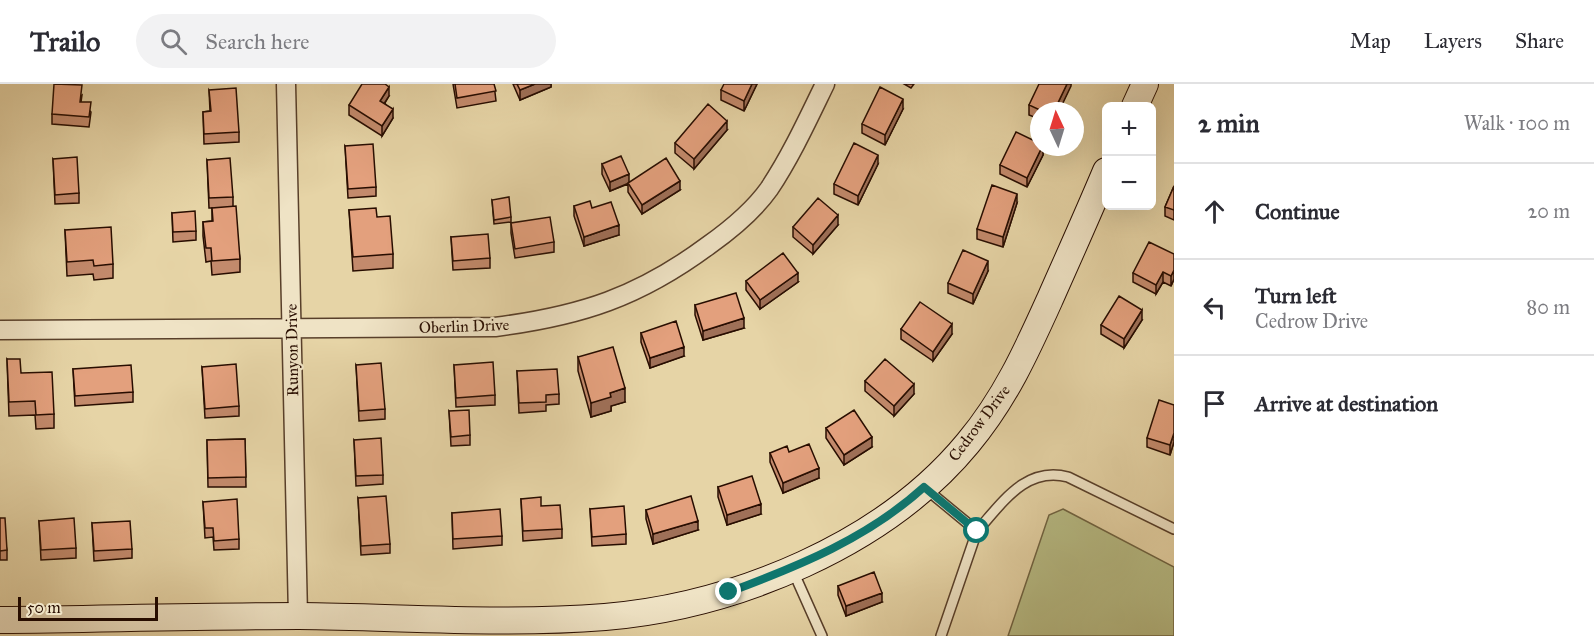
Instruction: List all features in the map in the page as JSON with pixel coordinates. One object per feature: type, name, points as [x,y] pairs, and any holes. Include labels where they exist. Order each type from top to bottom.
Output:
[{"type":"street","name":"Runyon Drive","points":[[286,84],[298,616]]},
{"type":"street","name":"Oberlin Drive","points":[[0,330],[495,327],[549,320],[595,308],[639,290],[680,267],[718,238],[768,189],[825,84]]},
{"type":"street","points":[[1137,102],[1145,84]]},
{"type":"street","name":"Cedrow Drive","points":[[0,620],[298,616],[565,620],[664,608],[729,592],[791,569],[851,540],[904,505],[968,444],[994,409],[1017,371],[1102,182]]},
{"type":"lane","points":[[941,636],[977,531],[1015,489],[1027,480],[1055,474],[1068,477],[1174,529]]},
{"type":"lane","points":[[924,487],[977,531]]},
{"type":"lane","points":[[791,569],[822,636]]},
{"type":"green space","points":[[1063,509],[1174,567],[1174,636],[1008,636],[1049,515]]},
{"type":"building","points":[[54,84],[82,85],[80,102],[91,102],[89,117],[52,114]]},
{"type":"building","points":[[362,84],[385,84],[389,87],[380,101],[393,109],[382,126],[349,105]]},
{"type":"building","points":[[455,84],[494,84],[496,91],[457,98]]},
{"type":"building","points":[[517,84],[535,84],[520,90]]},
{"type":"building","points":[[724,84],[752,84],[744,101],[721,90]]},
{"type":"building","points":[[1039,84],[1067,84],[1058,102],[1030,102]]},
{"type":"building","points":[[880,87],[903,99],[885,135],[862,124]]},
{"type":"building","points":[[236,88],[239,132],[204,134],[203,112],[211,111],[209,90]]},
{"type":"building","points":[[708,104],[727,121],[694,159],[675,143]]},
{"type":"building","points":[[1016,132],[1030,139],[1030,156],[1038,156],[1027,178],[1000,165]]},
{"type":"building","points":[[854,143],[878,155],[858,196],[834,184]]},
{"type":"building","points":[[373,144],[376,187],[348,189],[345,146]]},
{"type":"building","points":[[621,156],[629,174],[610,182],[602,164]]},
{"type":"building","points":[[77,157],[79,193],[55,195],[53,159]]},
{"type":"building","points":[[230,158],[233,197],[209,198],[207,160]]},
{"type":"building","points":[[666,158],[680,181],[642,205],[628,183]]},
{"type":"building","points":[[992,185],[1017,194],[1003,237],[977,229]]},
{"type":"building","points":[[1174,186],[1174,210],[1165,207]]},
{"type":"building","points":[[509,197],[511,217],[494,220],[492,200]]},
{"type":"building","points":[[818,198],[838,215],[813,245],[793,227]]},
{"type":"building","points":[[590,201],[592,208],[611,202],[619,225],[584,237],[574,206]]},
{"type":"building","points":[[236,206],[240,259],[212,261],[211,248],[206,248],[203,222],[213,221],[212,208]]},
{"type":"building","points":[[376,208],[377,217],[390,216],[393,254],[353,257],[349,210]]},
{"type":"building","points":[[195,211],[196,231],[173,232],[172,213]]},
{"type":"building","points":[[550,217],[554,242],[515,249],[511,223]]},
{"type":"building","points":[[111,227],[113,264],[94,266],[93,260],[67,262],[65,230]]},
{"type":"building","points":[[488,234],[490,258],[453,261],[451,237]]},
{"type":"building","points":[[1149,242],[1174,254],[1174,270],[1171,276],[1163,272],[1156,285],[1133,273]]},
{"type":"building","points":[[963,250],[988,261],[973,294],[948,283]]},
{"type":"building","points":[[783,253],[798,273],[760,300],[746,281]]},
{"type":"building","points":[[736,293],[744,318],[703,331],[695,305]]},
{"type":"building","points":[[1119,296],[1142,310],[1124,339],[1101,325]]},
{"type":"building","points":[[920,302],[952,324],[933,352],[901,329]]},
{"type":"building","points":[[676,321],[684,347],[650,358],[641,333]]},
{"type":"building","points":[[613,347],[625,388],[610,393],[611,397],[591,403],[578,357]]},
{"type":"building","points":[[7,359],[20,359],[21,373],[52,372],[54,414],[36,415],[35,401],[9,402]]},
{"type":"building","points":[[885,359],[914,384],[894,406],[865,381]]},
{"type":"building","points":[[493,362],[495,395],[456,398],[454,365]]},
{"type":"building","points":[[381,363],[385,409],[359,411],[356,365]]},
{"type":"building","points":[[236,364],[239,406],[205,409],[202,367]]},
{"type":"building","points":[[131,365],[133,392],[75,396],[73,369]]},
{"type":"building","points":[[557,369],[559,394],[546,395],[546,402],[519,403],[517,371]]},
{"type":"building","points":[[1159,400],[1174,405],[1174,433],[1170,445],[1147,438]]},
{"type":"building","points":[[469,410],[470,435],[451,437],[449,411]]},
{"type":"building","points":[[854,410],[872,437],[844,455],[826,428]]},
{"type":"building","points":[[381,438],[383,475],[356,476],[354,440]]},
{"type":"building","points":[[245,439],[246,477],[208,478],[207,440]]},
{"type":"building","points":[[809,444],[819,468],[783,483],[770,453],[787,446],[789,452]]},
{"type":"building","points":[[752,476],[761,504],[727,515],[718,487]]},
{"type":"building","points":[[386,496],[390,544],[361,546],[358,498]]},
{"type":"building","points":[[691,496],[698,521],[653,534],[646,510]]},
{"type":"building","points":[[541,497],[541,506],[560,505],[562,529],[523,531],[521,499]]},
{"type":"building","points":[[237,499],[239,539],[214,541],[213,528],[205,528],[203,502]]},
{"type":"building","points":[[624,506],[626,534],[592,537],[590,509]]},
{"type":"building","points":[[500,509],[502,536],[453,539],[452,513]]},
{"type":"building","points":[[0,518],[5,518],[7,550],[0,551]]},
{"type":"building","points":[[74,518],[76,548],[41,550],[39,521]]},
{"type":"building","points":[[130,521],[132,549],[94,551],[92,523]]},
{"type":"building","points":[[874,572],[882,593],[846,606],[838,586]]},
{"type":"route","points":[[729,592],[791,569],[851,540],[904,505],[924,487],[977,531]]}]
